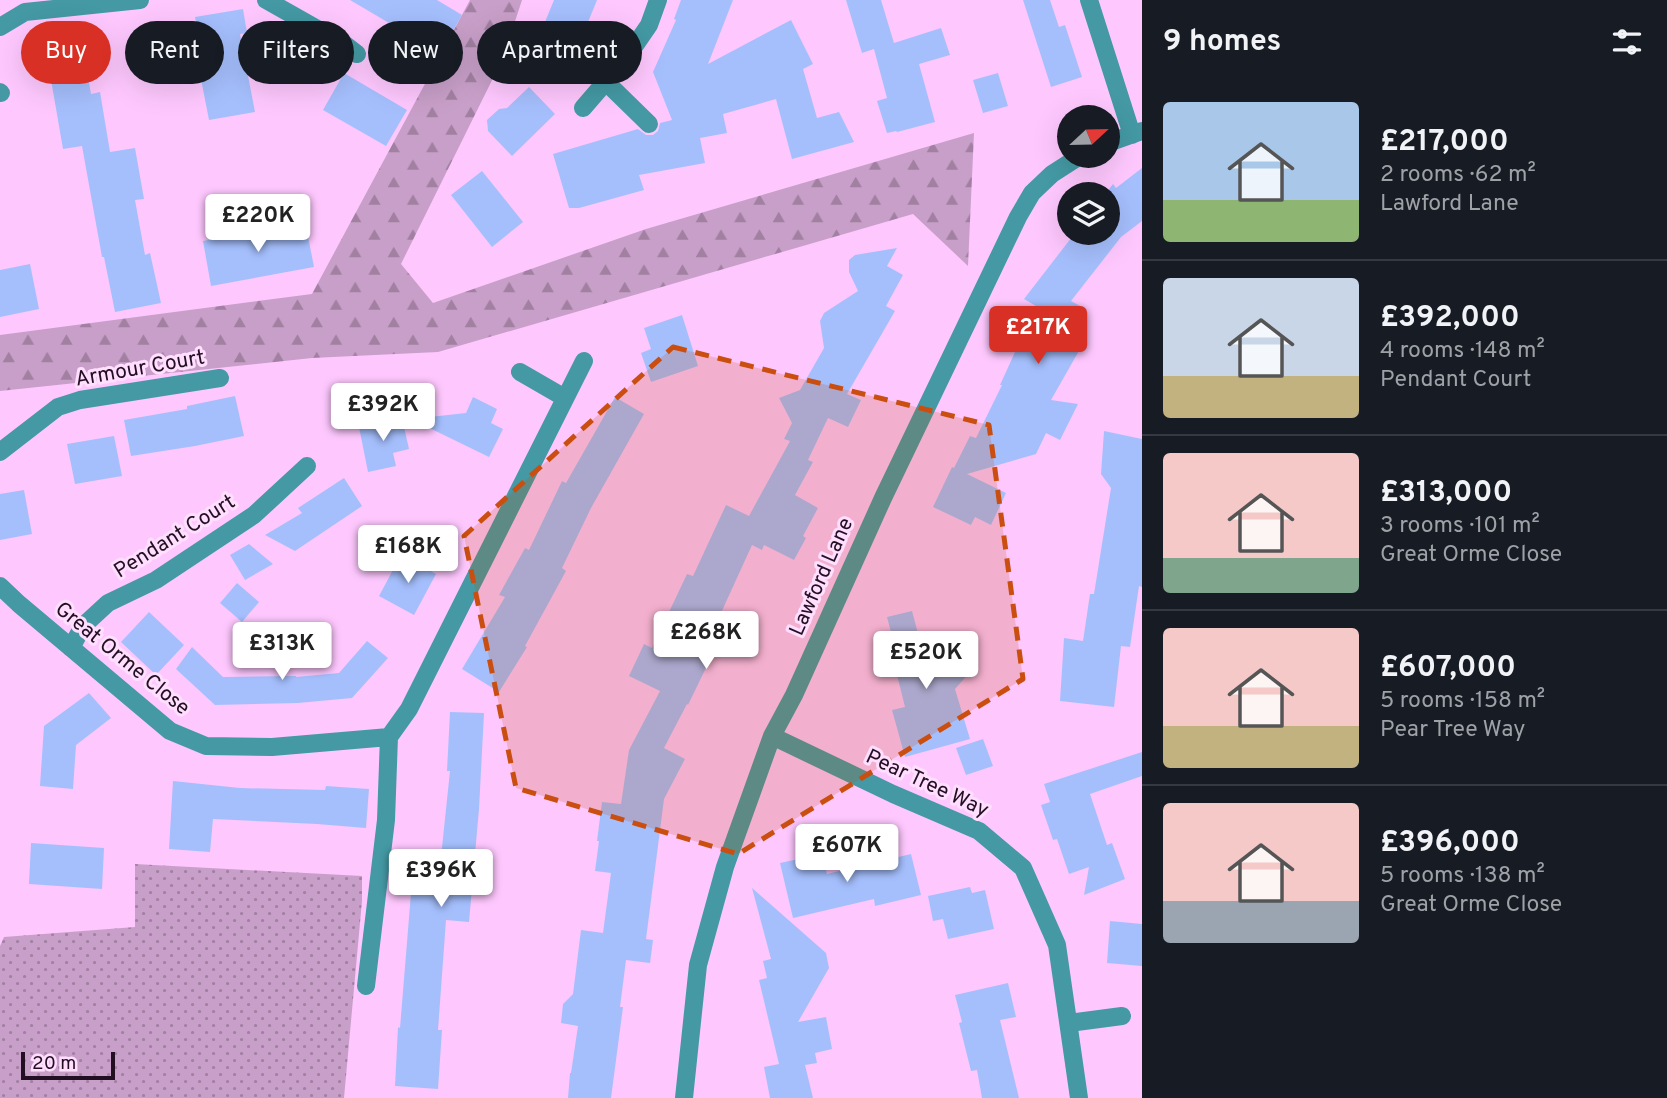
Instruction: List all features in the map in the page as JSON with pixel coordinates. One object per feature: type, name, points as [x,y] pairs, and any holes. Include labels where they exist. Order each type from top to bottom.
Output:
[{"type":"street","points":[[0,27],[25,12],[140,0]]},
{"type":"street","points":[[266,0],[344,44],[356,54]]},
{"type":"street","points":[[642,34],[658,0]]},
{"type":"street","points":[[1089,0],[1137,133],[1120,139]]},
{"type":"street","points":[[583,108],[604,84]]},
{"type":"street","points":[[608,84],[649,124]]},
{"type":"street","name":"Lawford Lane","points":[[684,1098],[698,965],[725,867],[772,736],[794,695],[895,472],[1018,216],[1032,193],[1061,168]]},
{"type":"street","points":[[366,986],[386,820],[389,737],[409,709],[584,361]]},
{"type":"street","points":[[520,372],[565,398]]},
{"type":"street","name":"Armour Court","points":[[0,452],[58,407],[80,400],[219,378]]},
{"type":"street","name":"Pendant Court","points":[[71,648],[82,626],[108,603],[156,580],[254,515],[307,466]]},
{"type":"street","name":"Great Orme Close","points":[[0,586],[170,732],[206,746],[272,747],[389,737]]},
{"type":"street","name":"Pear Tree Way","points":[[772,736],[979,831],[1023,868],[1057,945],[1078,1092]]},
{"type":"street","points":[[1069,1023],[1122,1016]]},
{"type":"highlighted area","points":[[673,347],[989,425],[1023,679],[738,854],[516,788],[464,536]]},
{"type":"green space","points":[[470,0],[522,0],[515,21],[477,21],[477,84],[490,84],[401,264],[433,303],[646,229],[974,133],[968,266],[913,214],[438,352],[312,358],[0,391],[0,335],[312,294],[425,84],[463,84],[463,21],[459,21]]},
{"type":"green space","points":[[135,864],[362,876],[344,1098],[0,1098],[0,946],[4,937],[135,927]]},
{"type":"building","points":[[350,0],[437,0],[462,15],[459,21],[386,21]]},
{"type":"building","points":[[554,0],[597,0],[588,21],[545,21]]},
{"type":"building","points":[[681,0],[733,0],[708,64],[791,20],[813,64],[803,69],[817,118],[839,112],[854,142],[792,159],[776,99],[723,114],[727,133],[700,138],[705,163],[639,175],[644,190],[579,208],[569,208],[553,154],[638,129],[646,135],[653,135],[658,131],[660,123],[672,120],[653,72],[676,20],[674,19]]},
{"type":"building","points":[[846,0],[881,0],[894,43],[941,28],[950,55],[919,64],[935,122],[887,133],[877,101],[887,98],[874,49],[862,53]]},
{"type":"building","points":[[1023,0],[1050,0],[1059,27],[1065,25],[1082,77],[1051,87]]},
{"type":"building","points":[[243,9],[245,21],[238,21],[238,84],[250,84],[255,112],[209,120],[202,84],[224,84],[224,21],[196,21],[195,17]]},
{"type":"building","points":[[998,73],[1008,106],[983,113],[973,80]]},
{"type":"building","points":[[354,79],[407,110],[386,146],[323,110],[338,84],[354,84]]},
{"type":"building","points":[[52,84],[89,84],[91,94],[100,92],[110,152],[135,148],[144,199],[135,200],[145,255],[150,253],[161,303],[115,312],[82,146],[63,149]]},
{"type":"building","points":[[529,87],[555,114],[512,156],[488,131],[487,120],[499,109],[507,108]]},
{"type":"building","points":[[1142,168],[1142,221],[1120,238],[1120,185]]},
{"type":"building","points":[[482,171],[523,222],[492,247],[451,195]]},
{"type":"building","points":[[305,221],[314,267],[211,286],[203,241]]},
{"type":"building","points":[[1066,245],[1115,245],[1071,301],[1082,307],[1068,333],[1084,342],[1051,400],[1078,404],[1060,440],[1046,433],[1036,454],[967,474],[1006,493],[991,525],[975,517],[971,525],[933,507],[970,436],[976,438],[1002,385],[1036,306],[1024,299]]},
{"type":"building","points":[[897,248],[887,266],[903,275],[886,306],[895,311],[847,394],[861,400],[848,427],[828,418],[808,460],[813,462],[795,495],[818,508],[803,536],[806,538],[794,560],[764,545],[762,550],[752,545],[721,613],[739,622],[728,646],[719,641],[664,748],[685,759],[664,799],[646,939],[653,940],[650,963],[626,960],[611,1098],[568,1098],[578,1026],[561,1023],[563,1004],[573,994],[581,930],[603,933],[611,873],[595,871],[602,802],[621,804],[629,750],[660,691],[629,676],[644,644],[652,648],[687,574],[693,576],[726,505],[749,516],[790,441],[784,439],[792,423],[779,398],[800,390],[824,348],[820,321],[824,313],[858,291],[849,272],[849,260],[855,255]]},
{"type":"building","points":[[30,264],[39,309],[0,317],[0,270]]},
{"type":"building","points":[[682,315],[698,366],[651,382],[641,353],[651,349],[644,328]]},
{"type":"building","points":[[235,396],[244,436],[131,456],[124,420],[187,409],[187,406]]},
{"type":"building","points":[[473,397],[497,409],[491,423],[503,429],[489,457],[411,419],[466,413]]},
{"type":"building","points":[[615,397],[644,414],[591,508],[562,568],[566,571],[525,646],[527,647],[499,692],[462,669],[505,597],[499,595],[525,548],[529,550],[562,481],[566,483]]},
{"type":"building","points":[[402,418],[409,449],[393,453],[396,466],[368,472],[359,427]]},
{"type":"building","points":[[1104,431],[1142,439],[1142,587],[1139,586],[1130,647],[1121,646],[1114,707],[1060,701],[1064,638],[1083,641],[1090,594],[1094,594],[1111,488],[1101,474]]},
{"type":"building","points":[[114,436],[122,476],[75,484],[67,444]]},
{"type":"building","points":[[344,478],[362,506],[295,551],[265,535],[302,513],[298,508]]},
{"type":"building","points":[[24,490],[32,534],[0,540],[0,494]]},
{"type":"building","points":[[249,544],[273,564],[245,580],[230,555]]},
{"type":"building","points":[[401,555],[436,574],[414,615],[379,596]]},
{"type":"building","points":[[237,583],[259,602],[242,622],[220,603]]},
{"type":"building","points":[[912,611],[920,641],[940,636],[945,658],[971,671],[955,689],[970,739],[905,757],[892,710],[905,707],[896,671],[901,670],[887,617]]},
{"type":"building","points":[[149,612],[184,645],[156,675],[121,642]]},
{"type":"building","points":[[367,641],[388,658],[352,698],[298,703],[215,705],[176,669],[192,647],[223,677],[296,677],[339,673]]},
{"type":"building","points":[[89,693],[111,718],[76,745],[73,789],[40,786],[44,726]]},
{"type":"building","points":[[450,712],[484,713],[469,922],[446,920],[438,1030],[442,1030],[438,1089],[395,1086],[411,893],[437,895],[450,771],[447,771]]},
{"type":"building","points":[[983,739],[993,766],[966,775],[956,748]]},
{"type":"building","points":[[1142,752],[1142,776],[1090,794],[1107,845],[1112,843],[1125,879],[1084,895],[1089,867],[1069,874],[1041,805],[1050,802],[1044,784]]},
{"type":"building","points":[[173,781],[240,788],[325,790],[326,786],[369,789],[366,828],[213,819],[210,852],[169,849]]},
{"type":"building","points":[[31,843],[104,848],[102,889],[29,884]]},
{"type":"building","points":[[822,854],[827,874],[911,854],[921,895],[875,906],[874,899],[793,918],[780,863]]},
{"type":"building","points":[[970,887],[972,893],[985,890],[994,929],[948,939],[943,919],[933,921],[928,896]]},
{"type":"building","points":[[752,888],[826,953],[829,968],[798,1022],[826,1017],[832,1049],[815,1053],[817,1063],[805,1065],[813,1098],[770,1098],[764,1067],[779,1064],[759,980],[767,978],[763,961],[771,959]]},
{"type":"building","points":[[1110,921],[1142,924],[1142,966],[1107,963]]},
{"type":"building","points":[[1008,983],[1016,1017],[1000,1020],[1019,1098],[982,1098],[977,1070],[971,1071],[955,995]]}]
